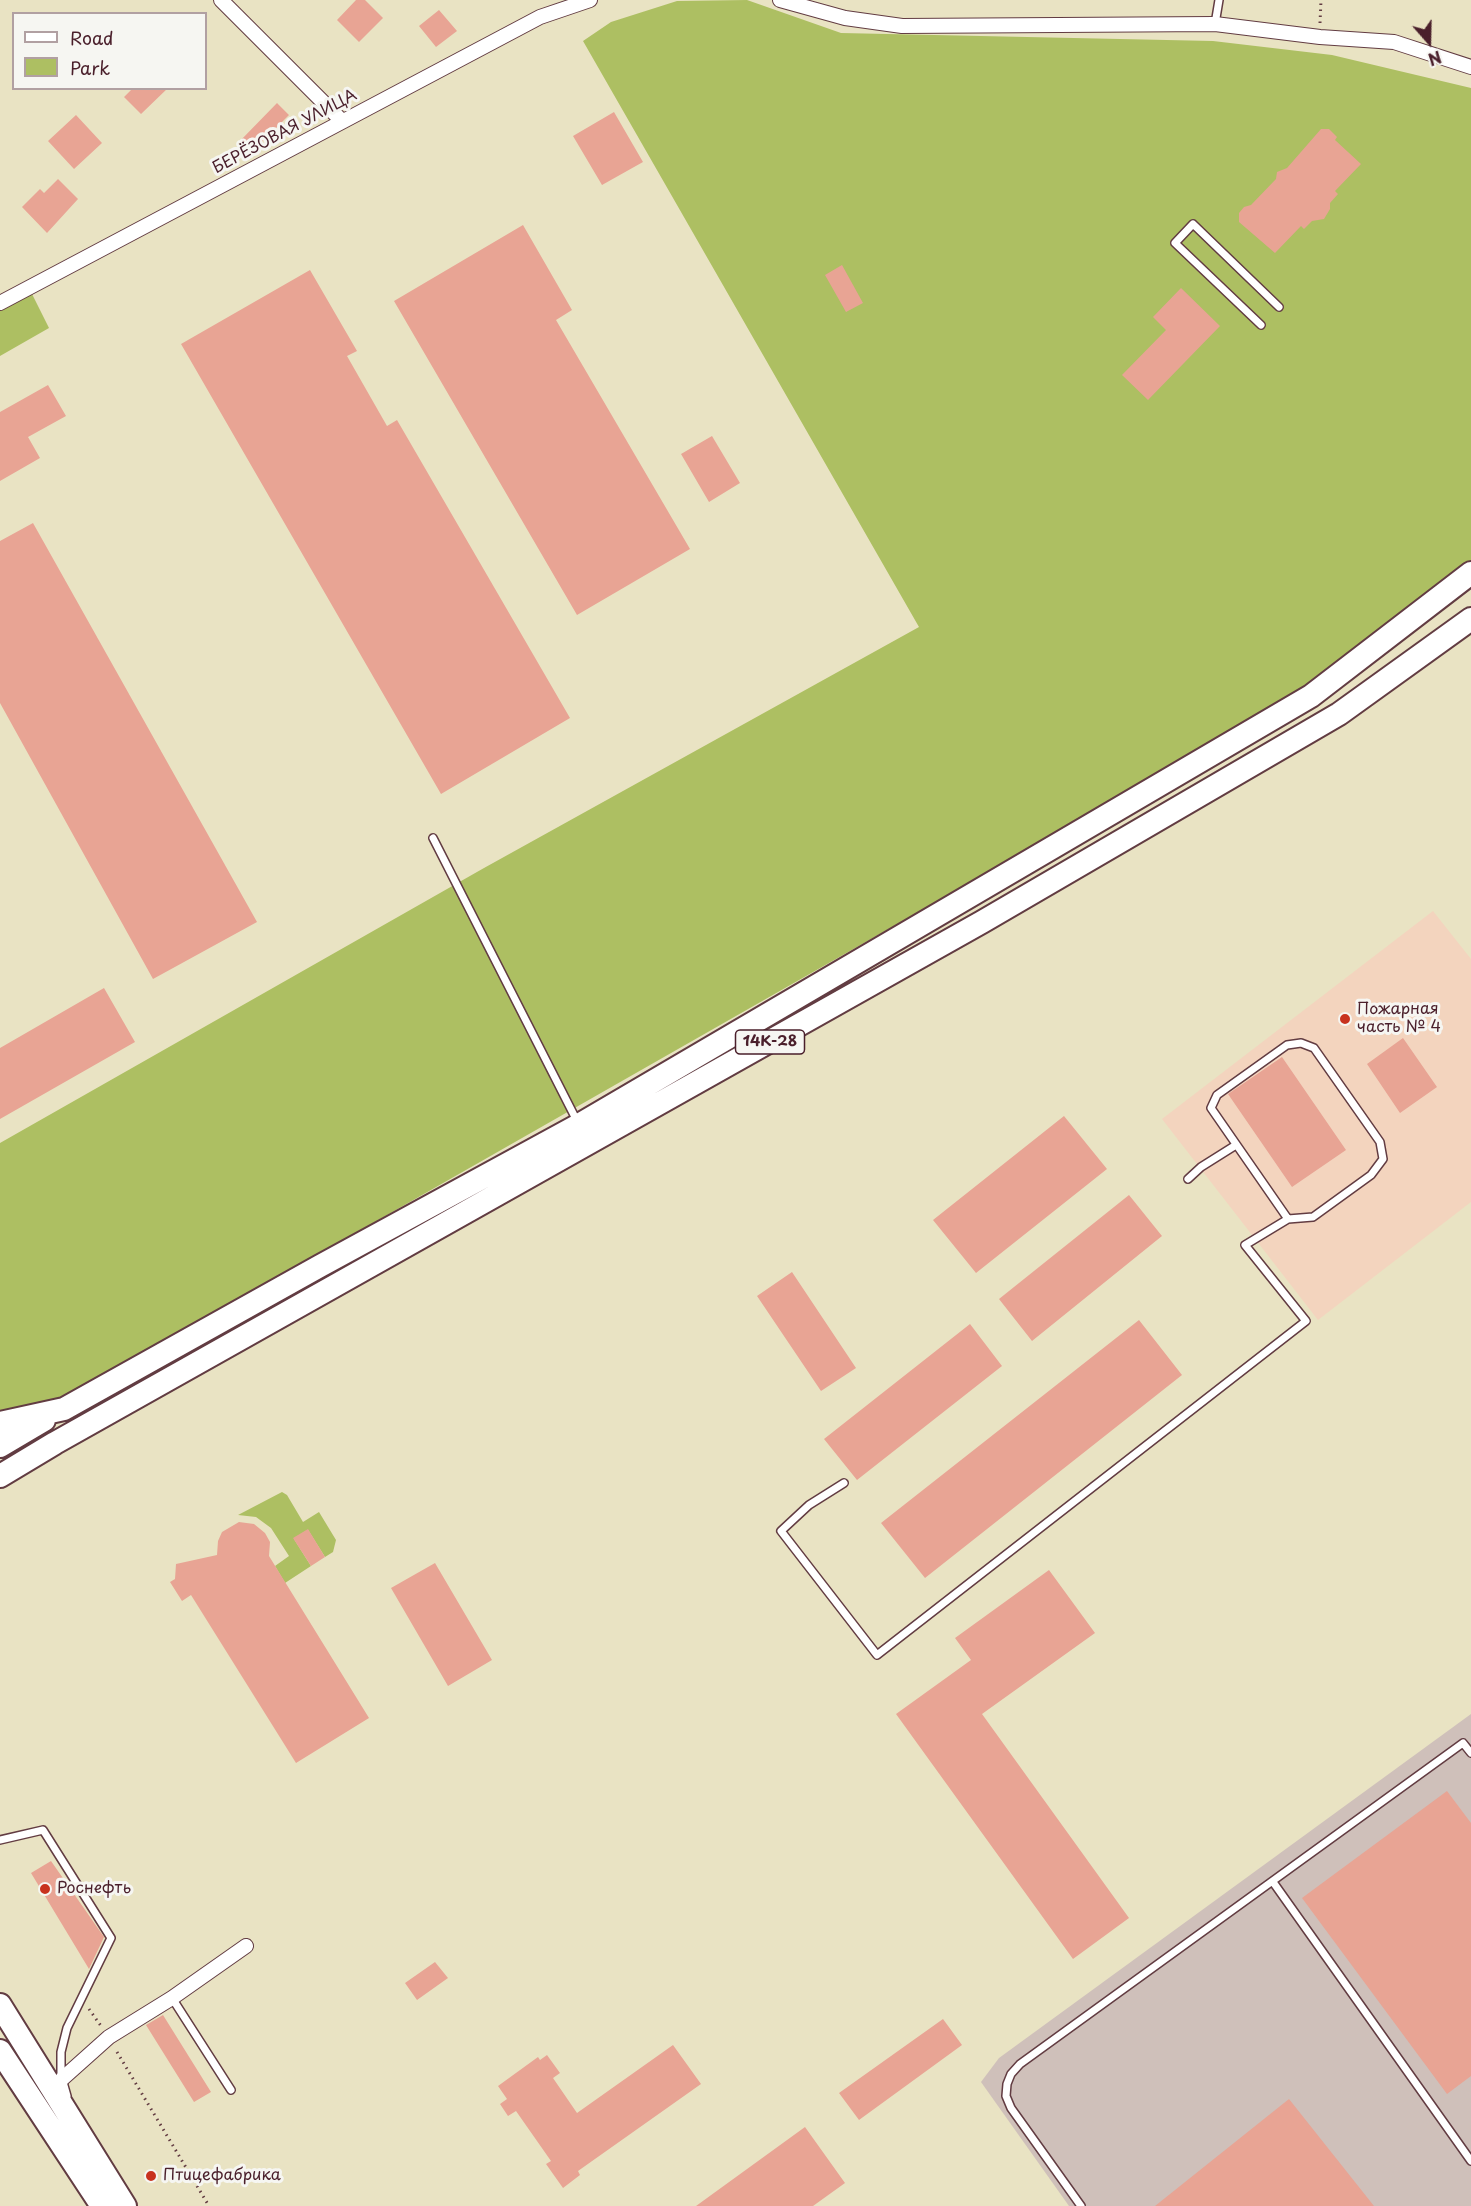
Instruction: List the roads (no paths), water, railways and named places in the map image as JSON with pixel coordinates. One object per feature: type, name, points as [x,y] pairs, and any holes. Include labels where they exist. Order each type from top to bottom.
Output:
[{"type":"main road","name":"14К-28","points":[[64,1409],[579,1125],[1311,696],[1471,573]]},
{"type":"main road","name":"14К-28","points":[[0,1476],[982,922],[1339,714],[1471,619]]},
{"type":"main road","points":[[0,1423],[64,1409]]},
{"type":"main road","points":[[0,1446],[64,1409]]},
{"type":"main road","points":[[0,1484],[55,1443]]},
{"type":"main road","points":[[0,2005],[55,2082],[79,2133],[125,2206]]},
{"type":"main road","points":[[0,2051],[102,2206]]},
{"type":"street","points":[[221,0],[342,121]]},
{"type":"street","name":"БЕРЁЗОВАЯ УЛИЦА","points":[[0,303],[540,17],[590,0]]},
{"type":"street","points":[[780,0],[845,18],[902,26],[1215,24],[1320,37],[1394,42],[1471,67]]},
{"type":"street","points":[[55,2082],[109,2037],[172,1998],[246,1946]]},
{"type":"lane","points":[[1215,24],[1219,0]]},
{"type":"lane","points":[[1261,326],[1174,243],[1193,224],[1279,307]]},
{"type":"lane","points":[[433,838],[579,1125]]},
{"type":"lane","points":[[844,1483],[809,1505],[781,1531],[877,1654],[1306,1321],[1245,1245],[1288,1219],[1313,1217],[1371,1175],[1383,1159],[1380,1142],[1314,1048],[1301,1043],[1287,1045],[1217,1095],[1211,1108],[1288,1219]]},
{"type":"lane","points":[[1188,1179],[1201,1167],[1236,1146]]},
{"type":"lane","points":[[1081,2206],[1011,2108],[1006,2096],[1006,2084],[1011,2074],[1020,2064],[1463,1743],[1471,1753]]},
{"type":"lane","points":[[0,1840],[43,1830],[111,1938],[67,2028],[55,2082]]},
{"type":"lane","points":[[1273,1882],[1471,2161]]},
{"type":"lane","points":[[172,1998],[231,2090]]},
{"type":"place","name":"Пожарная часть № 4","points":[[1345,1019]]},
{"type":"place","name":"Роснефть","points":[[45,1889]]},
{"type":"place","name":"Птицефабрика","points":[[151,2176]]}]
